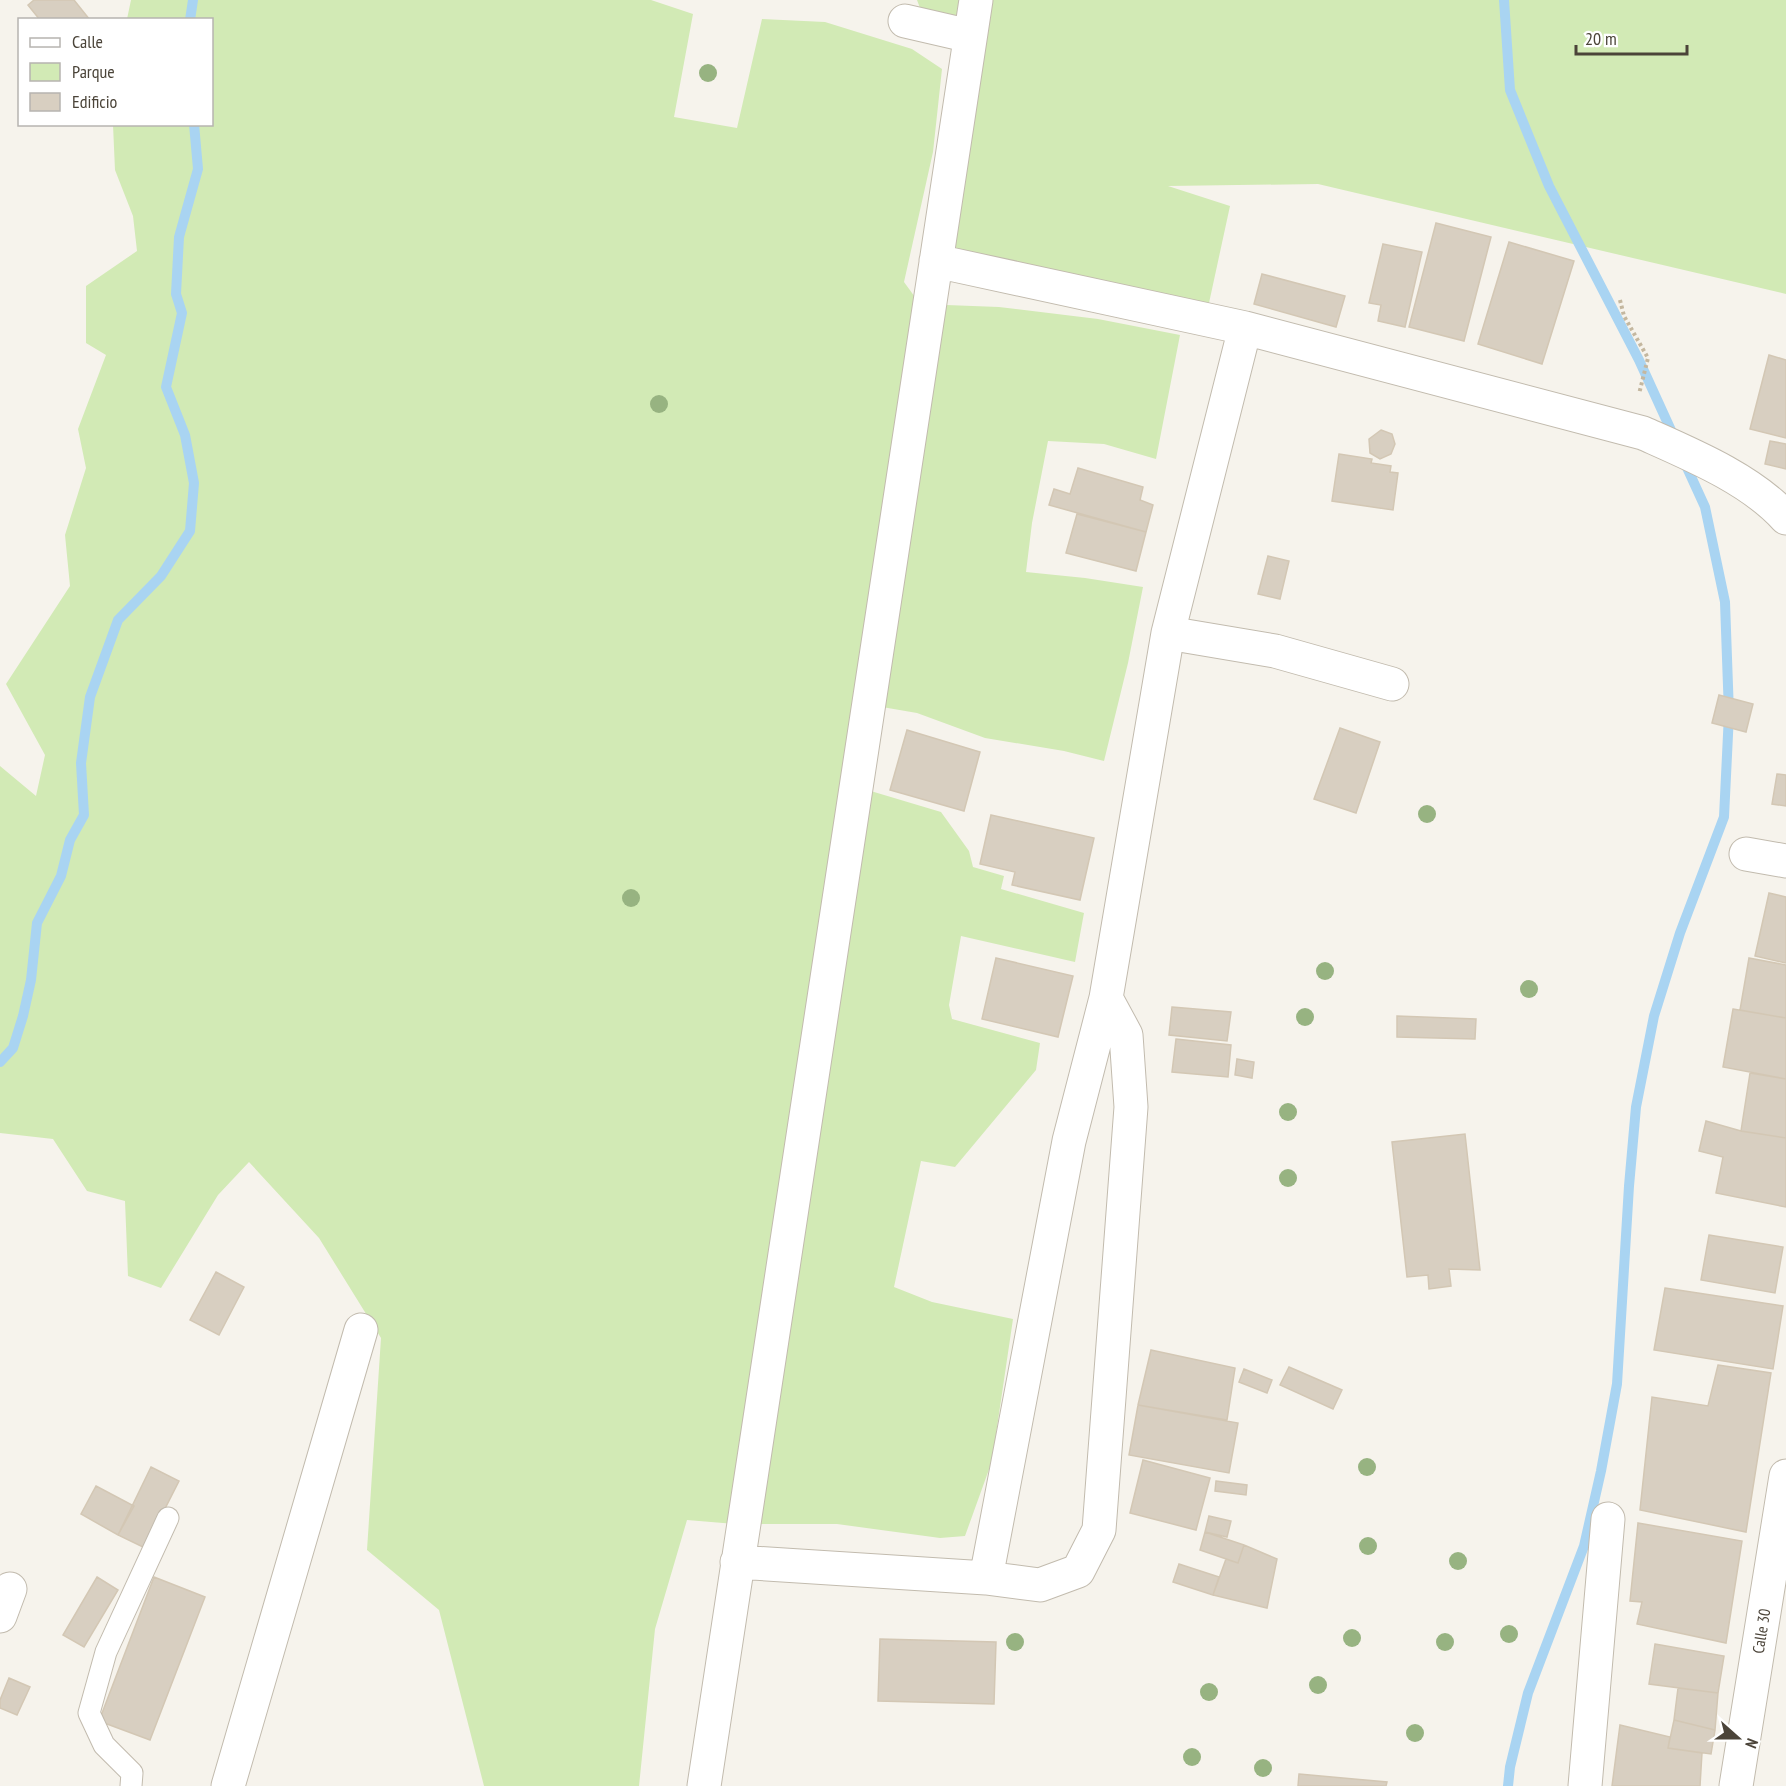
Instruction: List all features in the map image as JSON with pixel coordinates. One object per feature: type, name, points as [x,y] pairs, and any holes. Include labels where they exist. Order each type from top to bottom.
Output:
[{"type":"street","points":[[704,1786],[976,0]]},
{"type":"street","points":[[905,21],[970,36]]},
{"type":"street","points":[[936,261],[1245,328],[1643,433],[1703,460],[1772,502],[1786,518]]},
{"type":"street","points":[[986,1578],[1069,1141],[1106,998],[1168,633],[1245,328]]},
{"type":"street","points":[[1168,633],[1275,651],[1392,684]]},
{"type":"street","points":[[1746,854],[1786,861]]},
{"type":"street","points":[[737,1562],[986,1578],[1040,1585],[1078,1571],[1099,1530],[1131,1107],[1126,1035],[1106,998]]},
{"type":"street","points":[[228,1786],[361,1330]]},
{"type":"street","name":"Calle 30","points":[[1736,1786],[1783,1518],[1786,1476]]},
{"type":"street","points":[[1585,1786],[1608,1519]]},
{"type":"lane","points":[[131,1786],[132,1773],[104,1745],[89,1713],[106,1652],[168,1518]]},
{"type":"path","points":[[1620,300],[1624,316],[1648,358],[1636,405],[1643,433]]},
{"type":"green space","points":[[131,0],[651,0],[693,14],[674,117],[737,128],[762,19],[825,22],[912,49],[942,69],[933,152],[904,282],[920,304],[999,307],[1098,319],[1180,335],[1156,459],[1104,444],[1048,441],[1032,523],[1026,572],[1143,587],[1128,663],[1104,761],[1064,751],[985,738],[917,713],[882,707],[864,789],[941,812],[969,851],[973,867],[1004,876],[1001,889],[1084,913],[1075,962],[961,936],[949,1005],[952,1019],[1040,1043],[1036,1070],[955,1167],[921,1161],[894,1287],[932,1302],[1013,1319],[992,1461],[965,1536],[940,1538],[837,1524],[735,1524],[687,1520],[655,1629],[639,1786],[484,1786],[439,1610],[367,1550],[381,1338],[319,1238],[249,1162],[218,1195],[161,1288],[128,1276],[125,1201],[87,1191],[53,1139],[0,1133],[0,766],[36,796],[45,755],[6,684],[70,586],[65,535],[86,468],[78,429],[106,355],[86,343],[86,286],[137,251],[133,216],[115,170],[113,126],[213,126],[213,18],[127,18]]},
{"type":"green space","points":[[917,0],[1786,0],[1786,294],[1318,184],[1168,186],[1230,206],[1209,303],[947,249],[986,44],[984,32],[920,8]]},
{"type":"building","points":[[34,0],[74,0],[88,18],[38,18],[28,5]]},
{"type":"building","points":[[1436,223],[1491,237],[1464,341],[1409,327]]},
{"type":"building","points":[[1509,242],[1574,261],[1542,364],[1478,344]]},
{"type":"building","points":[[1383,244],[1422,252],[1405,327],[1378,321],[1381,305],[1369,303]]},
{"type":"building","points":[[1262,274],[1345,296],[1336,327],[1254,304]]},
{"type":"building","points":[[1769,355],[1786,360],[1786,438],[1750,429]]},
{"type":"building","points":[[1381,430],[1392,434],[1395,444],[1391,454],[1380,459],[1370,453],[1369,439]]},
{"type":"building","points":[[1770,441],[1786,444],[1786,469],[1765,464]]},
{"type":"building","points":[[1339,454],[1372,459],[1371,463],[1391,466],[1390,472],[1398,473],[1393,510],[1332,501]]},
{"type":"building","points":[[1078,468],[1143,487],[1140,500],[1153,505],[1146,532],[1049,505],[1054,489],[1070,494]]},
{"type":"building","points":[[1077,514],[1146,532],[1136,571],[1066,553]]},
{"type":"building","points":[[1268,556],[1289,561],[1280,599],[1258,594]]},
{"type":"building","points":[[1719,695],[1753,704],[1746,732],[1712,723]]},
{"type":"building","points":[[1340,728],[1380,742],[1356,813],[1314,799]]},
{"type":"building","points":[[907,730],[980,752],[964,811],[890,790]]},
{"type":"building","points":[[1777,774],[1786,775],[1786,806],[1772,804]]},
{"type":"building","points":[[991,815],[1094,838],[1080,900],[1012,885],[1015,872],[980,864]]},
{"type":"building","points":[[1769,893],[1786,897],[1786,963],[1755,956]]},
{"type":"building","points":[[996,958],[1073,976],[1058,1037],[982,1019]]},
{"type":"building","points":[[1749,958],[1786,965],[1786,1018],[1740,1010]]},
{"type":"building","points":[[1172,1007],[1231,1012],[1227,1041],[1169,1035]]},
{"type":"building","points":[[1733,1009],[1786,1018],[1786,1079],[1723,1067]]},
{"type":"building","points":[[1397,1016],[1476,1019],[1475,1039],[1397,1037]]},
{"type":"building","points":[[1176,1039],[1231,1045],[1228,1077],[1172,1072]]},
{"type":"building","points":[[1237,1059],[1254,1062],[1252,1078],[1235,1075]]},
{"type":"building","points":[[1750,1073],[1786,1079],[1786,1138],[1741,1131]]},
{"type":"building","points":[[1706,1121],[1741,1131],[1786,1138],[1786,1207],[1716,1193],[1723,1157],[1699,1151]]},
{"type":"building","points":[[1465,1134],[1480,1270],[1449,1269],[1451,1286],[1429,1289],[1428,1275],[1407,1277],[1392,1142]]},
{"type":"building","points":[[1709,1235],[1783,1247],[1775,1293],[1701,1280]]},
{"type":"building","points":[[216,1272],[244,1287],[219,1335],[190,1320]]},
{"type":"building","points":[[1665,1288],[1783,1306],[1773,1369],[1654,1350]]},
{"type":"building","points":[[1151,1350],[1235,1368],[1227,1420],[1138,1405]]},
{"type":"building","points":[[1718,1365],[1771,1373],[1746,1532],[1640,1510],[1652,1397],[1708,1406]]},
{"type":"building","points":[[1289,1367],[1342,1390],[1333,1409],[1280,1385]]},
{"type":"building","points":[[1244,1369],[1272,1380],[1267,1393],[1239,1382]]},
{"type":"building","points":[[1138,1405],[1238,1423],[1229,1473],[1129,1455]]},
{"type":"building","points":[[1143,1460],[1210,1478],[1196,1530],[1130,1513]]},
{"type":"building","points":[[151,1467],[179,1481],[145,1548],[118,1535]]},
{"type":"building","points":[[1216,1481],[1247,1485],[1246,1495],[1215,1491]]},
{"type":"building","points":[[96,1486],[134,1506],[118,1535],[81,1514]]},
{"type":"building","points":[[1209,1516],[1231,1521],[1227,1537],[1205,1532]]},
{"type":"building","points":[[1638,1523],[1742,1541],[1726,1643],[1637,1624],[1642,1602],[1630,1601]]},
{"type":"building","points":[[1205,1532],[1244,1545],[1238,1563],[1200,1550]]},
{"type":"building","points":[[1244,1545],[1277,1559],[1267,1608],[1213,1595],[1226,1559],[1238,1563]]},
{"type":"building","points":[[1179,1564],[1219,1577],[1213,1595],[1173,1582]]},
{"type":"building","points":[[97,1577],[118,1590],[84,1647],[63,1635]]},
{"type":"building","points":[[154,1577],[205,1597],[150,1740],[99,1721]]},
{"type":"building","points":[[880,1639],[996,1642],[994,1704],[878,1701]]},
{"type":"building","points":[[1655,1644],[1724,1656],[1718,1693],[1649,1684]]},
{"type":"building","points":[[9,1678],[30,1687],[17,1715],[0,1708],[0,1700]]},
{"type":"building","points":[[1678,1688],[1718,1693],[1715,1730],[1674,1720]]},
{"type":"building","points":[[1674,1720],[1715,1730],[1711,1754],[1668,1748]]},
{"type":"building","points":[[1620,1725],[1670,1737],[1668,1748],[1702,1753],[1700,1786],[1612,1786]]},
{"type":"building","points":[[1299,1774],[1387,1782],[1386,1786],[1298,1786]]},
{"type":"waterway","points":[[190,18],[193,0]]},
{"type":"waterway","points":[[1504,0],[1510,90],[1549,186],[1639,360],[1675,439]]},
{"type":"waterway","points":[[0,1062],[13,1048],[23,1016],[31,980],[37,923],[61,876],[70,840],[84,815],[81,763],[90,697],[118,620],[161,576],[190,531],[194,483],[185,435],[166,387],[182,313],[176,294],[179,237],[198,169],[194,126]]},
{"type":"waterway","points":[[1508,1786],[1510,1767],[1528,1693],[1584,1546],[1601,1471],[1617,1384],[1636,1107],[1654,1016],[1680,933],[1724,817],[1729,714],[1725,602],[1705,507],[1683,459]]}]
